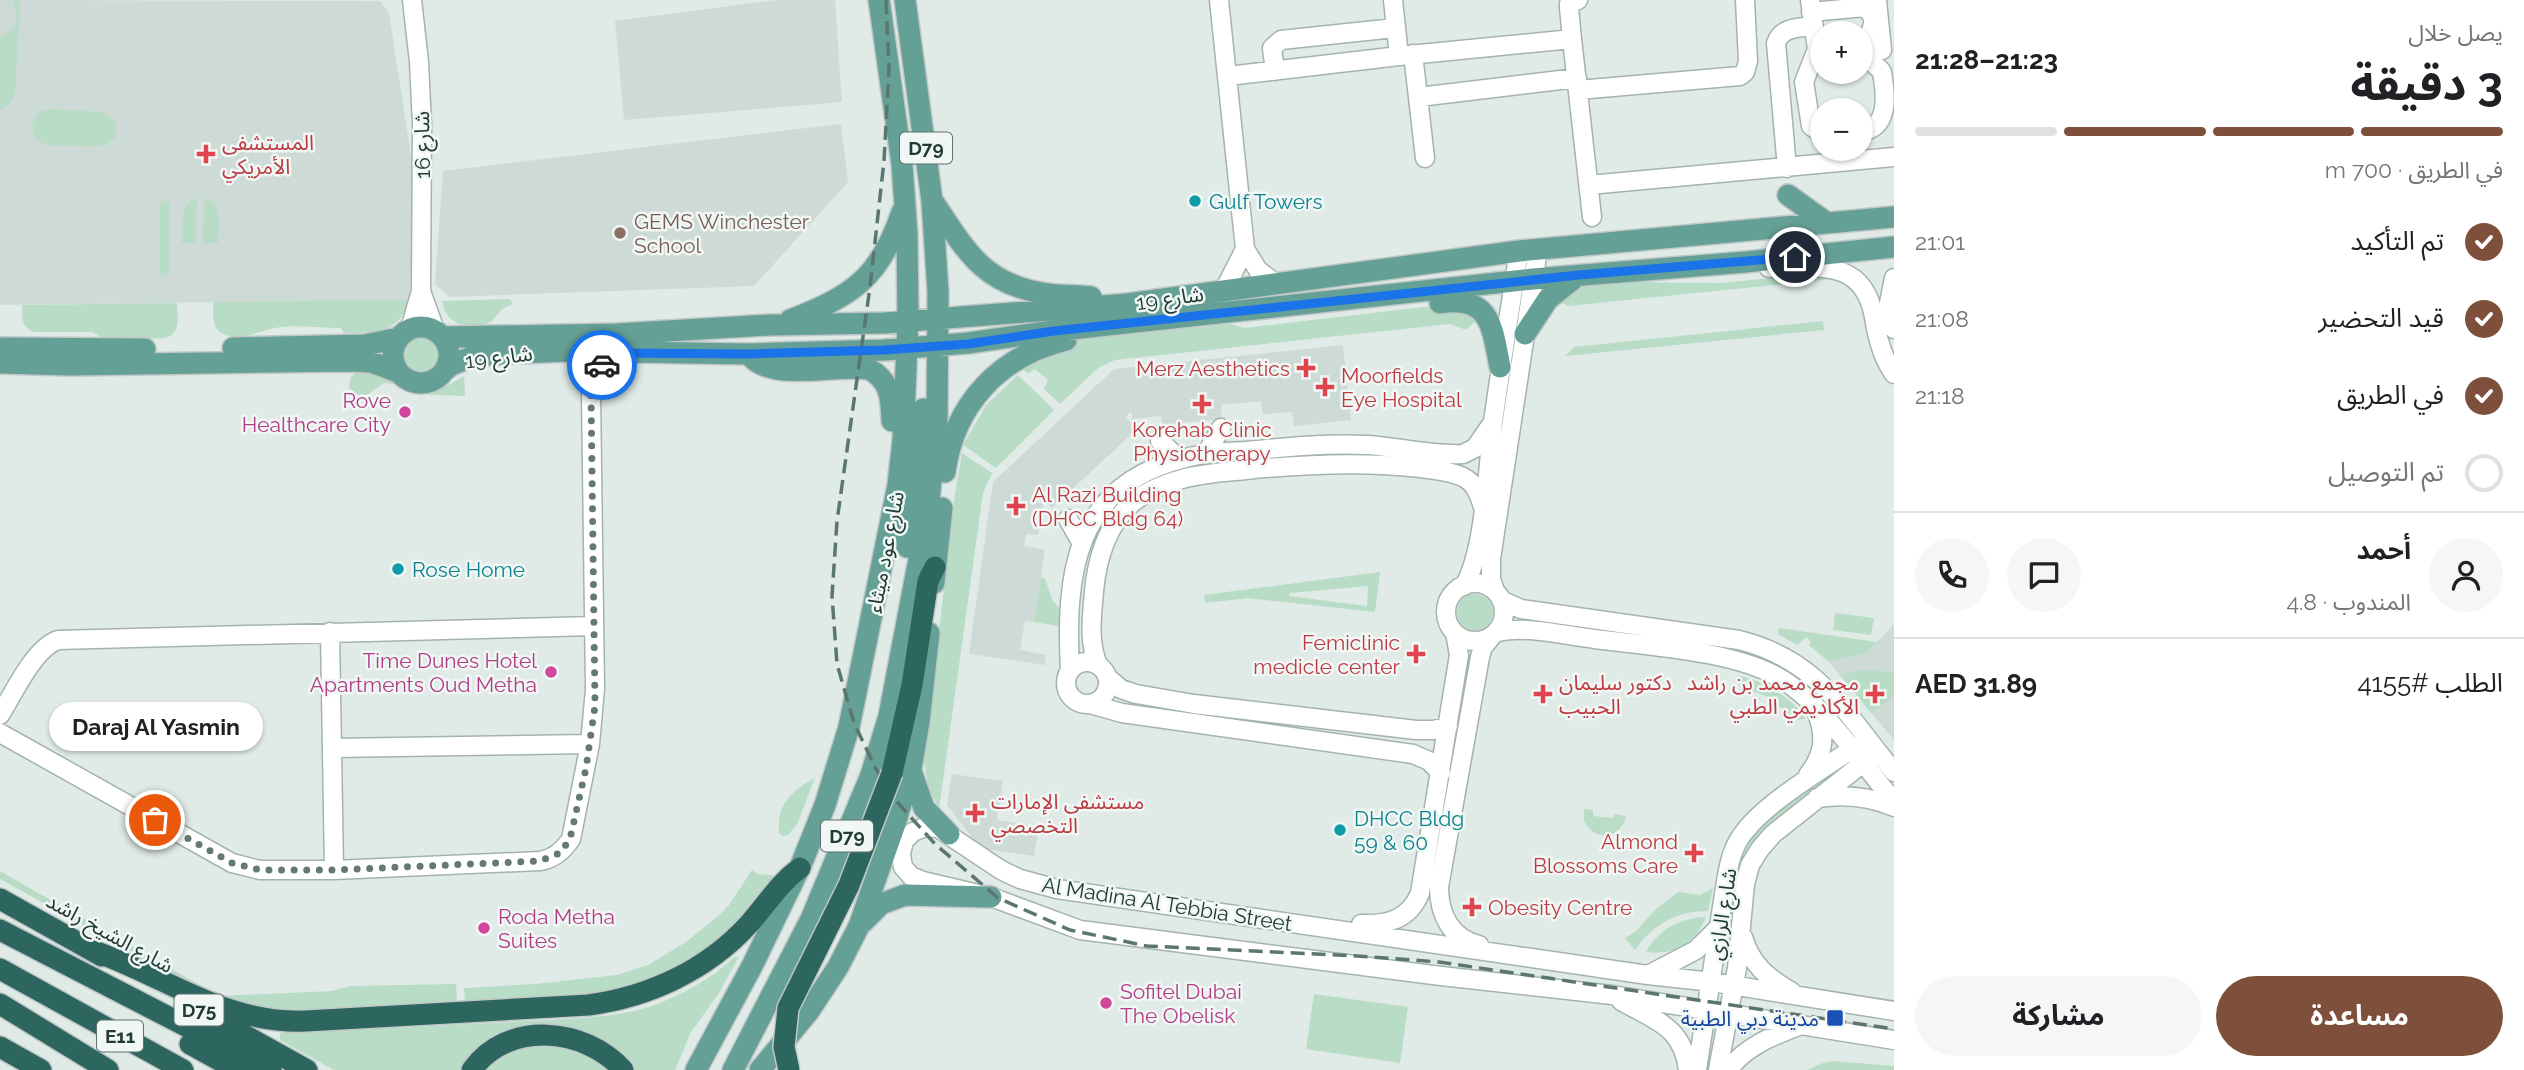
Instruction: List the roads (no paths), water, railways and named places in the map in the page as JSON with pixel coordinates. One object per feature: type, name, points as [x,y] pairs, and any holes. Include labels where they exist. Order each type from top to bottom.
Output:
[{"type":"highway","points":[[789,1070],[784,1047],[789,1008],[901,771],[928,581],[935,567]]},
{"type":"highway","points":[[90,950],[146,972],[225,1009],[250,1017],[278,1021],[588,1005],[645,992],[698,967],[737,936],[783,881],[800,868]]},
{"type":"highway","name":"شارع الشيخ راشد","points":[[0,899],[307,1070]]},
{"type":"highway","points":[[0,930],[57,957],[271,1070]]},
{"type":"highway","points":[[57,957],[107,997],[237,1070]]},
{"type":"highway","name":"E11","points":[[0,969],[183,1070]]},
{"type":"highway","name":"E11","points":[[0,1004],[108,1070]]},
{"type":"highway","points":[[0,1019],[63,1043]]},
{"type":"highway","points":[[472,1070],[485,1055],[503,1044],[525,1037],[548,1035],[570,1038],[592,1046],[622,1070]]},
{"type":"highway","points":[[0,1047],[41,1070]]},
{"type":"highway","points":[[0,1059],[22,1070]]},
{"type":"main road","name":"شارع عود ميثاء","points":[[733,1070],[811,919],[863,797],[889,716],[933,473],[937,419],[922,347],[908,321],[905,200],[879,0]]},
{"type":"main road","name":"شارع عود ميثاء","points":[[696,1070],[752,966],[800,868],[825,805],[849,727],[894,509],[922,347],[938,319],[932,201],[905,0]]},
{"type":"main road","points":[[1788,195],[1826,223]]},
{"type":"main road","points":[[771,325],[816,310],[860,285],[887,252],[905,200]]},
{"type":"main road","points":[[932,201],[965,251],[988,272],[1004,281],[1043,293],[1084,296],[1127,304]]},
{"type":"main road","name":"شارع 19","points":[[439,334],[605,334],[908,321],[1127,304],[1528,250],[1894,217]]},
{"type":"main road","name":"شارع 19","points":[[444,371],[451,365],[474,356],[571,351],[749,354],[922,347],[1579,275],[1894,247]]},
{"type":"main road","points":[[1524,334],[1548,299],[1579,275]]},
{"type":"main road","points":[[1349,300],[1381,310],[1455,300],[1472,304],[1486,315],[1491,324],[1500,368]]},
{"type":"main road","points":[[0,348],[205,349],[365,345],[424,327],[439,334],[449,354],[444,371],[432,380],[417,383],[398,372],[371,362],[71,365],[0,363]]},
{"type":"main road","points":[[935,567],[947,458],[957,425],[971,402],[999,372],[1028,353],[1064,340],[1091,335],[1104,327]]},
{"type":"main road","points":[[398,372],[393,355],[404,333]]},
{"type":"main road","points":[[749,354],[754,362],[770,369],[859,368],[878,374],[890,392],[892,442],[901,462]]},
{"type":"main road","points":[[901,771],[924,808],[949,834]]},
{"type":"main road","points":[[760,1070],[809,1011],[838,967],[859,926],[903,801],[901,771]]},
{"type":"main road","points":[[859,926],[873,910],[894,897],[991,897]]},
{"type":"street","name":"شارع 16","points":[[404,333],[421,291],[421,114],[412,0]]},
{"type":"street","points":[[1219,0],[1245,249],[1258,270],[1275,283]]},
{"type":"street","points":[[1393,0],[1395,28],[1419,97],[1425,158]]},
{"type":"street","points":[[1419,97],[1578,84],[1740,76],[1748,61],[1745,0]]},
{"type":"street","points":[[1570,1],[1592,217]]},
{"type":"street","points":[[1829,21],[1871,10],[1882,50]]},
{"type":"street","points":[[1787,168],[1776,43],[1785,30],[1810,26]]},
{"type":"street","points":[[1275,71],[1272,48],[1281,40],[1395,28]]},
{"type":"street","points":[[1227,76],[1572,39]]},
{"type":"street","points":[[1873,63],[1882,72],[1884,111],[1873,128]]},
{"type":"street","points":[[1810,65],[1804,82],[1810,122]]},
{"type":"street","points":[[1588,185],[1894,157]]},
{"type":"street","points":[[1224,290],[1245,249]]},
{"type":"street","points":[[1464,586],[1473,567],[1483,507],[1500,368],[1523,281],[1528,250]]},
{"type":"street","points":[[1746,262],[1762,268],[1826,268],[1849,274],[1866,291],[1881,349],[1894,374]]},
{"type":"street","points":[[1894,278],[1889,303],[1894,329]]},
{"type":"street","points":[[1497,953],[1492,948],[1471,943],[1460,936],[1446,919],[1439,900],[1439,887],[1479,657],[1504,618],[1491,579],[1491,559],[1524,334],[1523,281]]},
{"type":"street","name":"شارع 16","points":[[421,291],[439,334]]},
{"type":"street","points":[[571,351],[586,374],[591,393]]},
{"type":"street","points":[[0,733],[232,863],[260,870],[334,870],[540,861],[552,858],[570,839],[590,744],[595,690],[591,393],[594,376],[613,353]]},
{"type":"street","points":[[1070,671],[1070,618],[1081,542],[1094,516],[1119,488],[1156,467],[1206,454],[1334,445],[1385,446],[1463,454],[1475,448],[1493,422]]},
{"type":"street","points":[[1206,454],[1222,429]]},
{"type":"street","points":[[1160,441],[1179,459]]},
{"type":"street","points":[[1265,468],[1275,461],[1330,456],[1335,449],[1334,445]]},
{"type":"street","points":[[1090,704],[1101,699],[1108,683],[1093,654],[1091,630],[1096,574],[1102,549],[1119,517],[1130,504],[1145,494],[1197,475],[1359,463],[1442,471],[1466,479],[1474,486],[1483,507]]},
{"type":"street","points":[[1068,519],[1081,542]]},
{"type":"street","points":[[1309,926],[1322,923],[1382,925],[1398,919],[1412,908],[1420,893],[1459,655],[1455,633],[1447,619],[1447,606],[1453,593],[1464,586],[1480,584],[1521,609],[1739,640],[1772,650],[1817,679],[1894,772]]},
{"type":"street","points":[[0,715],[39,653],[44,647],[58,640],[594,626]]},
{"type":"street","points":[[1455,633],[1473,641],[1518,630],[1732,659],[1757,666],[1792,686],[1816,710],[1894,804]]},
{"type":"street","points":[[330,632],[334,870]]},
{"type":"street","points":[[1441,773],[1429,761],[1413,754],[1122,713],[1080,703],[1068,694],[1066,680],[1074,666],[1086,662],[1102,671],[1121,690],[1186,703],[1416,730],[1434,730],[1448,726]]},
{"type":"street","points":[[1801,785],[1819,758],[1823,746],[1823,729],[1816,710]]},
{"type":"street","points":[[1299,737],[1317,731],[1349,732],[1353,729],[1351,723]]},
{"type":"street","points":[[332,748],[590,744]]},
{"type":"street","name":"شارع الرازي","points":[[1697,1070],[1729,863],[1738,842],[1753,822],[1801,785],[1873,746]]},
{"type":"street","name":"شارع الرازي","points":[[1718,1070],[1734,985],[1745,884],[1750,865],[1773,834],[1817,798],[1857,757]]},
{"type":"street","points":[[1817,798],[1848,796],[1894,804]]},
{"type":"street","name":"Al Madina Al Tebbia Street","points":[[1894,1011],[1734,985],[1309,926],[1037,884],[1001,870],[939,828],[925,827],[913,832],[904,841],[901,854],[903,867],[911,876],[991,897],[1080,930],[1612,995],[1894,1041]]},
{"type":"street","points":[[1648,975],[1688,956],[1720,926]]},
{"type":"street","points":[[1741,929],[1749,956],[1759,969],[1801,997]]},
{"type":"street","points":[[1612,995],[1658,1020],[1673,1032],[1682,1046],[1688,1070]]},
{"type":"street","points":[[1728,1070],[1752,1046],[1801,1025]]},
{"type":"railway","points":[[886,0],[889,69],[884,161],[870,287],[837,521],[832,596],[837,664],[854,723],[876,769],[898,803],[935,844],[998,898],[1070,930],[1147,946],[1439,962],[1894,1029]]},
{"type":"place","name":"المستشفى الأمريكي","points":[[206,154]]},
{"type":"place","name":"Gulf Towers","points":[[1195,201]]},
{"type":"place","name":"GEMS Winchester School","points":[[620,233]]},
{"type":"place","name":"Merz Aesthetics","points":[[1306,368]]},
{"type":"place","name":"Moorfields Eye Hospital","points":[[1325,387]]},
{"type":"place","name":"Korehab Clinic Physiotherapy","points":[[1202,404]]},
{"type":"place","name":"Rove Healthcare City","points":[[405,412]]},
{"type":"place","name":"Al Razi Building (DHCC Bldg 64)","points":[[1016,506]]},
{"type":"place","name":"Rose Home","points":[[398,569]]},
{"type":"place","name":"Femiclinic medicle center","points":[[1416,654]]},
{"type":"place","name":"Time Dunes Hotel Apartments Oud Metha","points":[[551,672]]},
{"type":"place","name":"دكتور سليمان الحبيب","points":[[1543,694]]},
{"type":"place","name":"مجمع محمد بن راشد الأكاديمي الطبي","points":[[1875,694]]},
{"type":"place","name":"مستشفى الإمارات التخصصي","points":[[975,813]]},
{"type":"place","name":"Daraj Al Yasmin","points":[[155,820]]},
{"type":"place","name":"DHCC Bldg 59 & 60","points":[[1340,830]]},
{"type":"place","name":"Almond Blossoms Care","points":[[1694,853]]},
{"type":"place","name":"Obesity Centre","points":[[1472,907]]},
{"type":"place","name":"Roda Metha Suites","points":[[484,928]]},
{"type":"place","name":"Sofitel Dubai The Obelisk","points":[[1106,1003]]},
{"type":"place","name":"مدينة دبي الطبية","points":[[1835,1018]]}]
